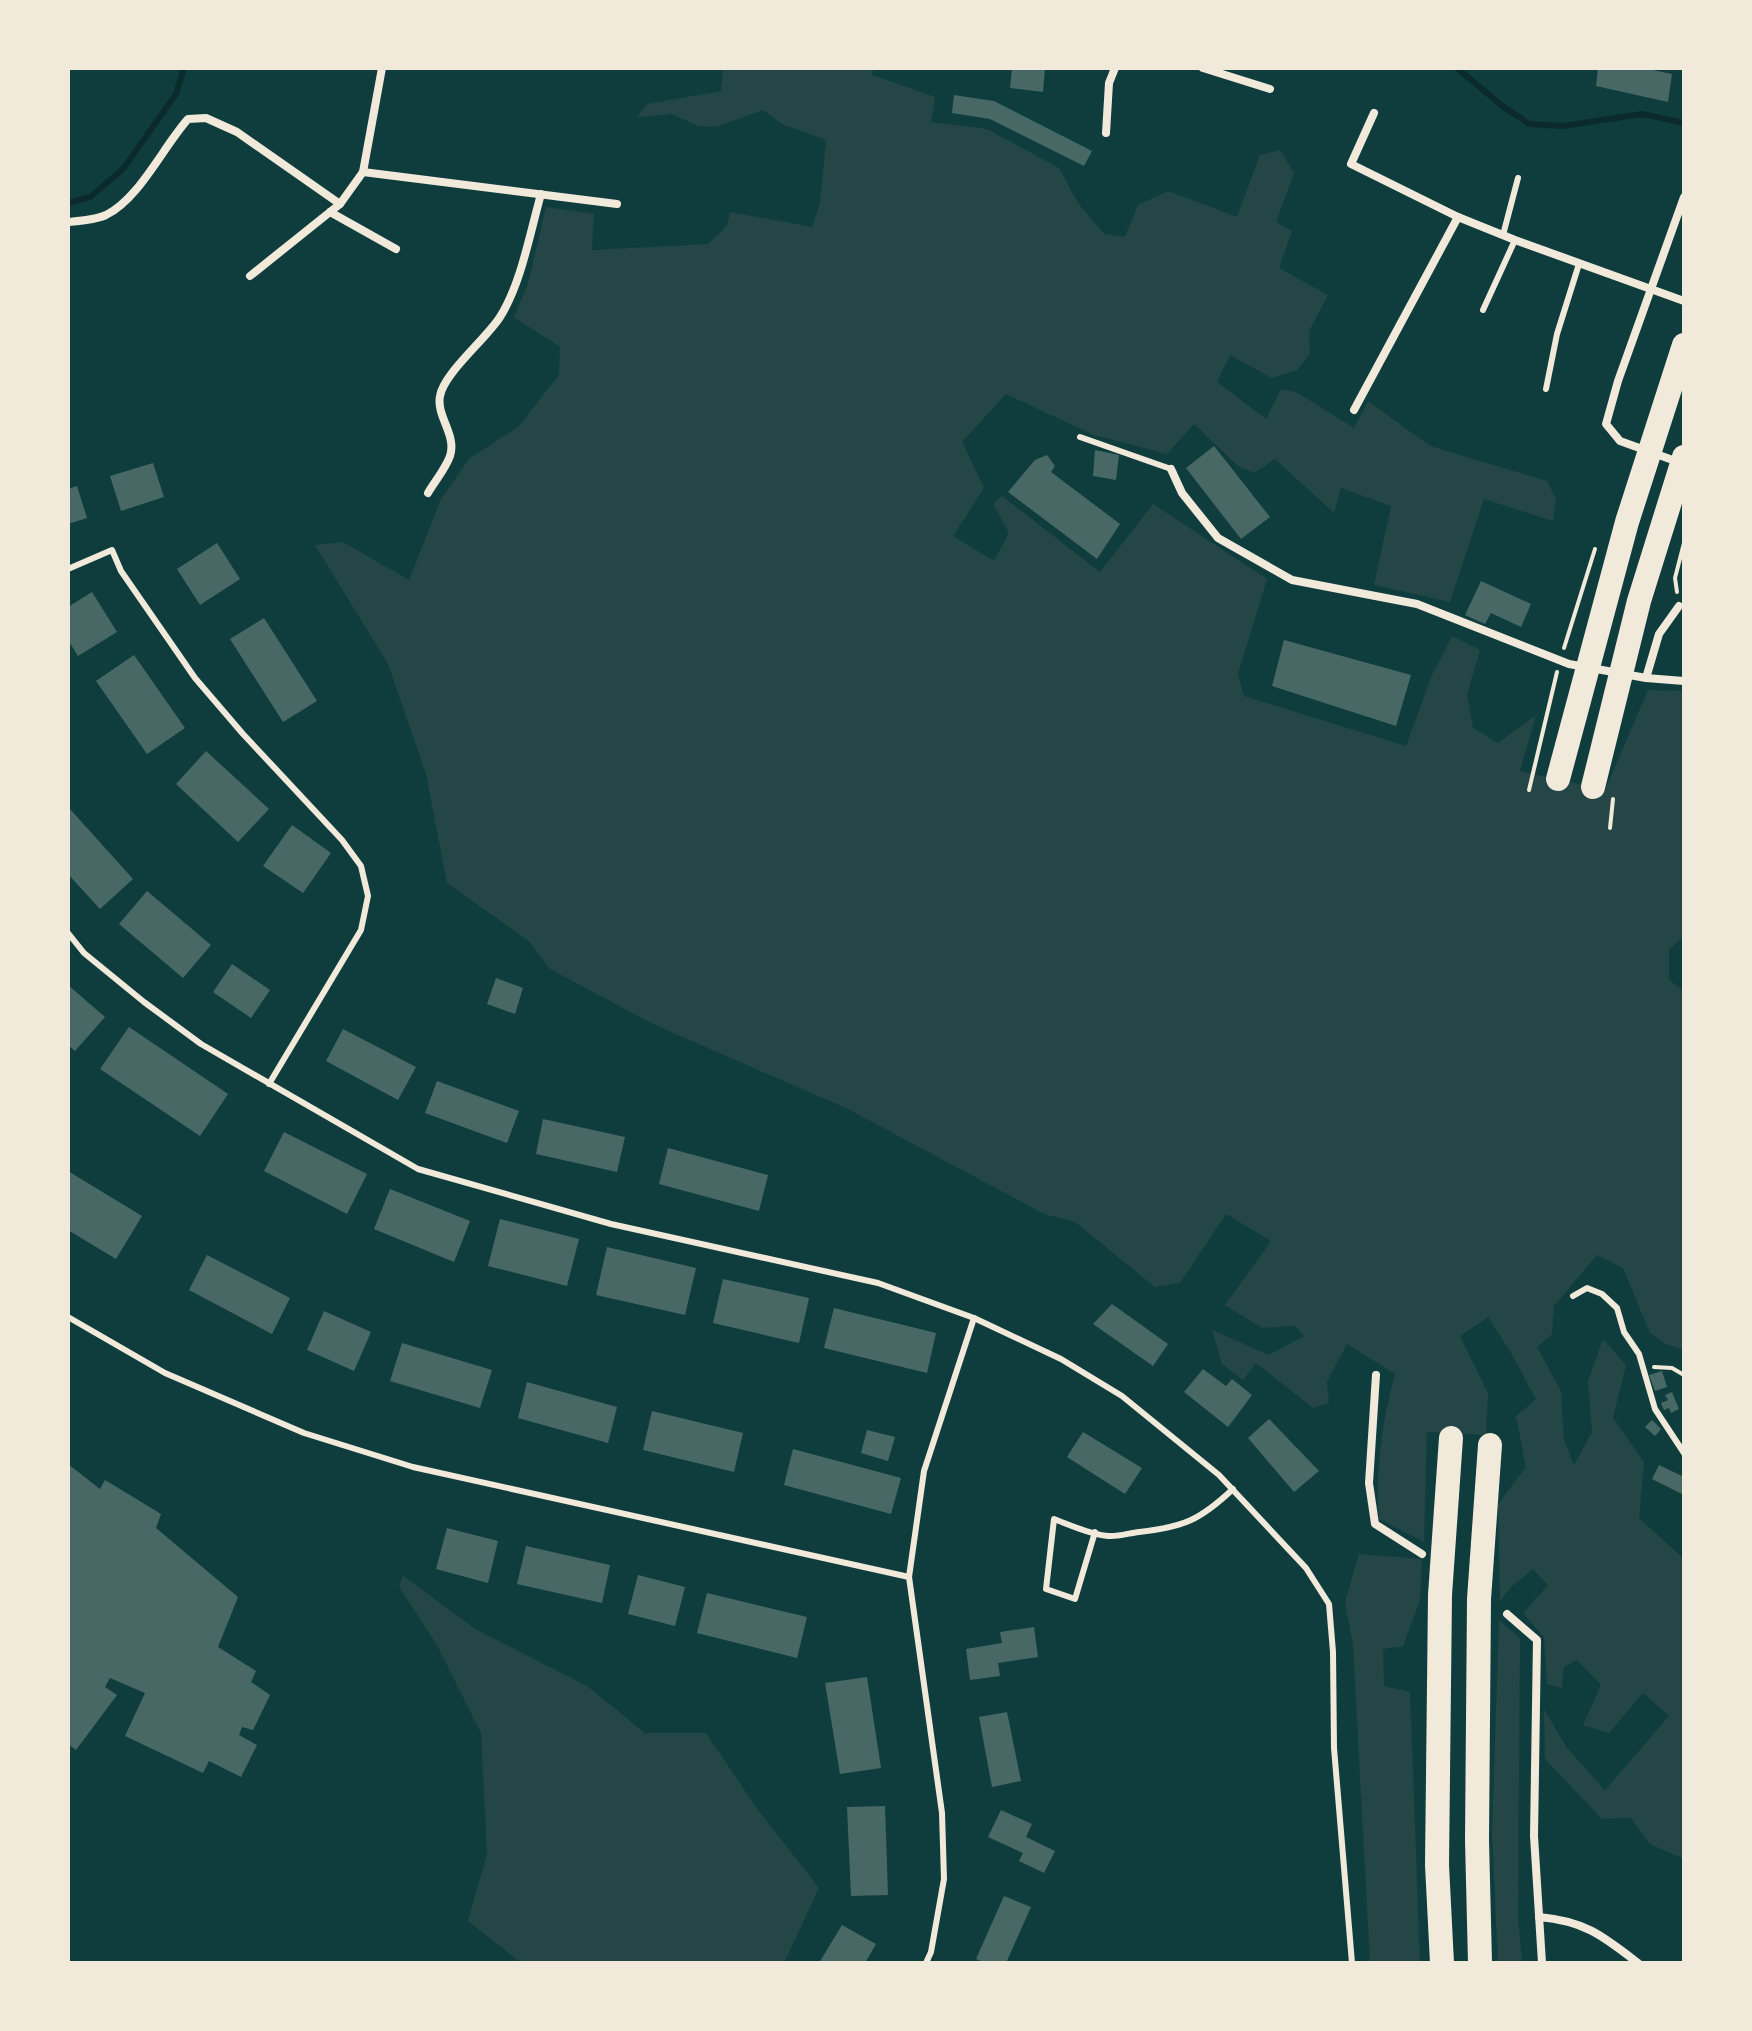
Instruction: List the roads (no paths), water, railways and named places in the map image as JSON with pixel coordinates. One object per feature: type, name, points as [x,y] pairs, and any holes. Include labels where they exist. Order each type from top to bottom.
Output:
[{"type":"highway","points":[[1558,779],[1627,522],[1684,345]]},
{"type":"highway","points":[[1593,787],[1639,601],[1684,457]]},
{"type":"highway","points":[[1442,1963],[1437,1865],[1439,1625],[1451,1438]]},
{"type":"highway","points":[[1480,1963],[1477,1840],[1479,1599],[1490,1445]]},
{"type":"street","points":[[250,276],[340,204],[363,172],[382,68]]},
{"type":"street","points":[[1106,133],[1109,83],[1115,68]]},
{"type":"street","points":[[1203,68],[1270,89]]},
{"type":"street","points":[[1374,113],[1351,164],[1458,217],[1684,301]]},
{"type":"street","points":[[68,222],[106,215],[133,193],[188,119],[206,118],[237,132],[340,204]]},
{"type":"street","points":[[363,172],[617,204]]},
{"type":"street","points":[[428,493],[451,454],[440,395],[449,378],[499,319],[511,298],[541,194]]},
{"type":"street","points":[[1684,197],[1618,381],[1606,424],[1620,441],[1684,464]]},
{"type":"street","points":[[330,212],[396,249]]},
{"type":"street","points":[[1354,410],[1458,217]]},
{"type":"street","points":[[1171,469],[1182,493],[1218,538],[1292,580],[1417,604],[1560,661],[1646,678],[1684,681]]},
{"type":"street","points":[[1646,678],[1659,634],[1679,606]]},
{"type":"street","points":[[1376,1375],[1369,1483],[1375,1524],[1422,1554]]},
{"type":"street","points":[[1507,1614],[1537,1640],[1534,1836],[1542,1963]]},
{"type":"street","points":[[1539,1917],[1569,1919],[1605,1938],[1638,1963]]},
{"type":"lane","points":[[1503,235],[1518,178]]},
{"type":"lane","points":[[1483,310],[1515,240]]},
{"type":"lane","points":[[1546,389],[1557,334],[1579,264]]},
{"type":"lane","points":[[1080,437],[1171,469]]},
{"type":"lane","points":[[68,569],[112,550],[121,571],[195,678],[342,840],[361,866],[368,896],[361,930],[269,1084]]},
{"type":"lane","points":[[68,933],[84,953],[201,1044],[418,1169],[611,1224],[878,1283],[974,1318],[1061,1359],[1122,1396],[1233,1489],[1306,1568],[1329,1604],[1334,1748],[1352,1963]]},
{"type":"lane","points":[[1573,1296],[1587,1288],[1602,1294],[1617,1308],[1624,1332],[1639,1354],[1655,1409],[1684,1453]]},
{"type":"lane","points":[[68,1317],[165,1373],[304,1433],[413,1467],[909,1577]]},
{"type":"lane","points":[[926,1963],[931,1952],[944,1879],[942,1813],[909,1577],[924,1471],[974,1318]]},
{"type":"lane","points":[[1095,1532],[1075,1599],[1046,1589],[1054,1519],[1095,1532],[1107,1536],[1162,1530],[1209,1512],[1233,1489]]},
{"type":"waterway","points":[[68,203],[90,197],[123,169],[176,94],[184,68]]},
{"type":"waterway","points":[[1457,68],[1529,124],[1563,126],[1642,114],[1684,123]]}]
